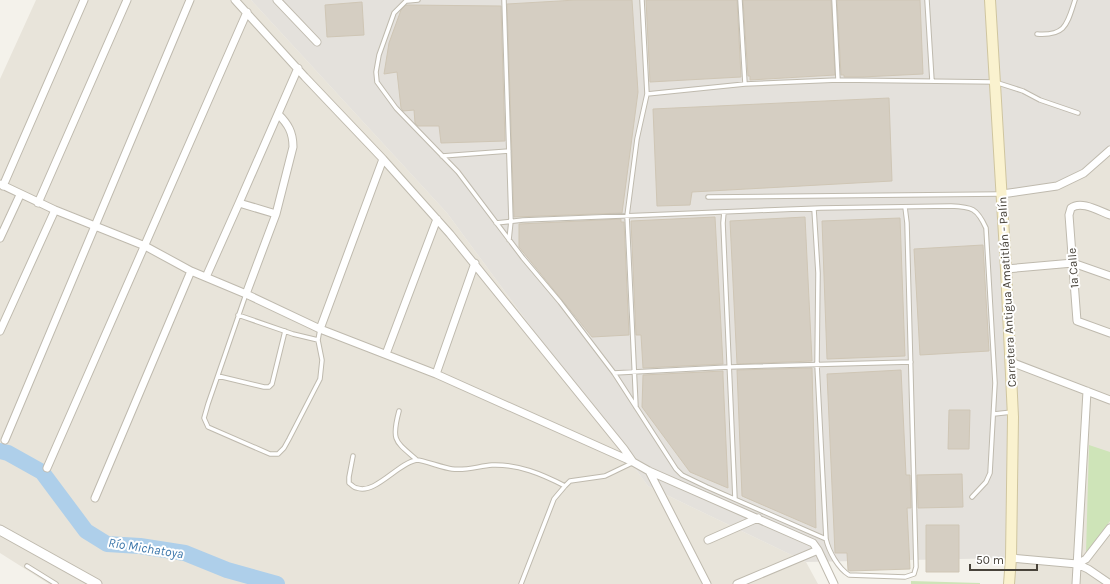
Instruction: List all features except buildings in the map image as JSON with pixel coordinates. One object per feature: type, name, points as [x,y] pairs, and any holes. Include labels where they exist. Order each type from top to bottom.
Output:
[{"type":"main road","name":"Carretera Antigua Amatitlán - Palín","points":[[990,0],[1013,412],[1010,584]]},
{"type":"street","points":[[84,0],[1,185],[38,203],[145,246],[191,270],[320,329],[436,374],[633,462],[649,471],[813,543],[818,550],[834,584]]},
{"type":"street","points":[[38,203],[127,0]]},
{"type":"street","points":[[5,440],[190,0]]},
{"type":"street","points":[[235,0],[383,159],[475,263],[633,462]]},
{"type":"street","points":[[277,0],[317,42]]},
{"type":"street","points":[[47,468],[247,12]]},
{"type":"street","points":[[206,277],[240,203],[298,68]]},
{"type":"street","points":[[246,294],[276,214],[293,147],[293,138],[287,123],[278,114]]},
{"type":"street","points":[[1002,194],[1057,186],[1084,173],[1110,150]]},
{"type":"street","points":[[320,329],[383,159]]},
{"type":"street","points":[[0,238],[20,194]]},
{"type":"street","points":[[240,203],[276,214]]},
{"type":"street","name":"1a Calle","points":[[1110,215],[1077,205],[1071,208],[1069,215],[1077,321],[1110,333]]},
{"type":"street","points":[[0,331],[55,210]]},
{"type":"street","points":[[386,354],[437,220]]},
{"type":"street","points":[[436,374],[475,263]]},
{"type":"street","points":[[1006,269],[1073,263],[1110,276]]},
{"type":"street","points":[[95,498],[191,270]]},
{"type":"street","points":[[1011,362],[1110,400]]},
{"type":"street","points":[[1076,584],[1087,391]]},
{"type":"street","points":[[649,471],[708,584]]},
{"type":"street","points":[[708,540],[758,518]]},
{"type":"street","points":[[1077,564],[1086,559],[1110,528]]},
{"type":"street","points":[[0,530],[97,584]]},
{"type":"street","points":[[737,584],[818,550]]},
{"type":"street","points":[[1011,558],[1077,564],[1088,568],[1110,584]]},
{"type":"lane","points":[[418,0],[407,0],[394,13],[379,56],[376,72],[377,82],[396,108],[458,172],[509,240],[560,302],[614,373],[676,469],[682,475],[826,539]]},
{"type":"lane","points":[[504,0],[511,221],[509,240]]},
{"type":"lane","points":[[636,408],[628,216],[637,139],[647,94],[642,0]]},
{"type":"lane","points":[[740,0],[745,84]]},
{"type":"lane","points":[[834,0],[838,80]]},
{"type":"lane","points":[[927,0],[932,80]]},
{"type":"lane","points":[[1037,34],[1051,34],[1065,26],[1075,0]]},
{"type":"lane","points":[[647,94],[745,84],[838,80],[995,82],[1023,91],[1040,100],[1078,113]]},
{"type":"lane","points":[[442,156],[509,151]]},
{"type":"lane","points":[[708,197],[1002,194]]},
{"type":"lane","points":[[496,223],[511,221],[724,212],[951,206],[968,207],[980,214],[986,228],[995,383],[990,473],[986,482],[972,497]]},
{"type":"lane","points":[[814,209],[818,272],[817,365],[827,545],[841,570],[849,575],[905,577],[914,574],[916,567],[907,223],[905,207]]},
{"type":"lane","points":[[724,212],[723,223],[735,499]]},
{"type":"lane","points":[[246,294],[204,418],[208,427],[270,454],[278,454],[284,448],[320,379],[322,360],[318,340],[320,329]]},
{"type":"lane","points":[[238,315],[285,331],[318,340]]},
{"type":"lane","points":[[218,376],[269,387],[272,384],[285,331]]},
{"type":"lane","points":[[614,373],[729,367],[911,362]]},
{"type":"lane","points":[[399,411],[394,429],[397,441],[417,460],[452,469],[470,469],[493,465],[527,468],[565,486]]},
{"type":"lane","points":[[994,414],[1013,412]]},
{"type":"lane","points":[[353,456],[349,483],[358,489],[370,488],[406,465],[417,460]]},
{"type":"lane","points":[[521,584],[554,499],[565,486],[570,481],[605,476],[633,462]]},
{"type":"lane","points":[[27,566],[56,584]]},
{"type":"shaded area","points":[[36,0],[251,0],[447,213],[648,486],[806,562],[818,584],[49,584],[0,553],[0,79]]},
{"type":"shaded area","points":[[251,0],[1110,0],[1110,146],[1082,169],[1057,182],[1003,191],[1006,269],[1011,558],[806,562],[648,486],[447,213]]},
{"type":"shaded area","points":[[1110,150],[1110,584],[1009,584],[1002,194],[1057,186],[1084,173]]},
{"type":"green space","points":[[1089,445],[1110,452],[1110,521],[1086,553]]},
{"type":"green space","points":[[911,581],[980,583],[980,584],[911,584]]},
{"type":"waterway","name":"Río Michatoya","points":[[0,451],[8,453],[42,472],[86,531],[107,544],[140,546],[185,553],[227,570],[277,584]]}]
